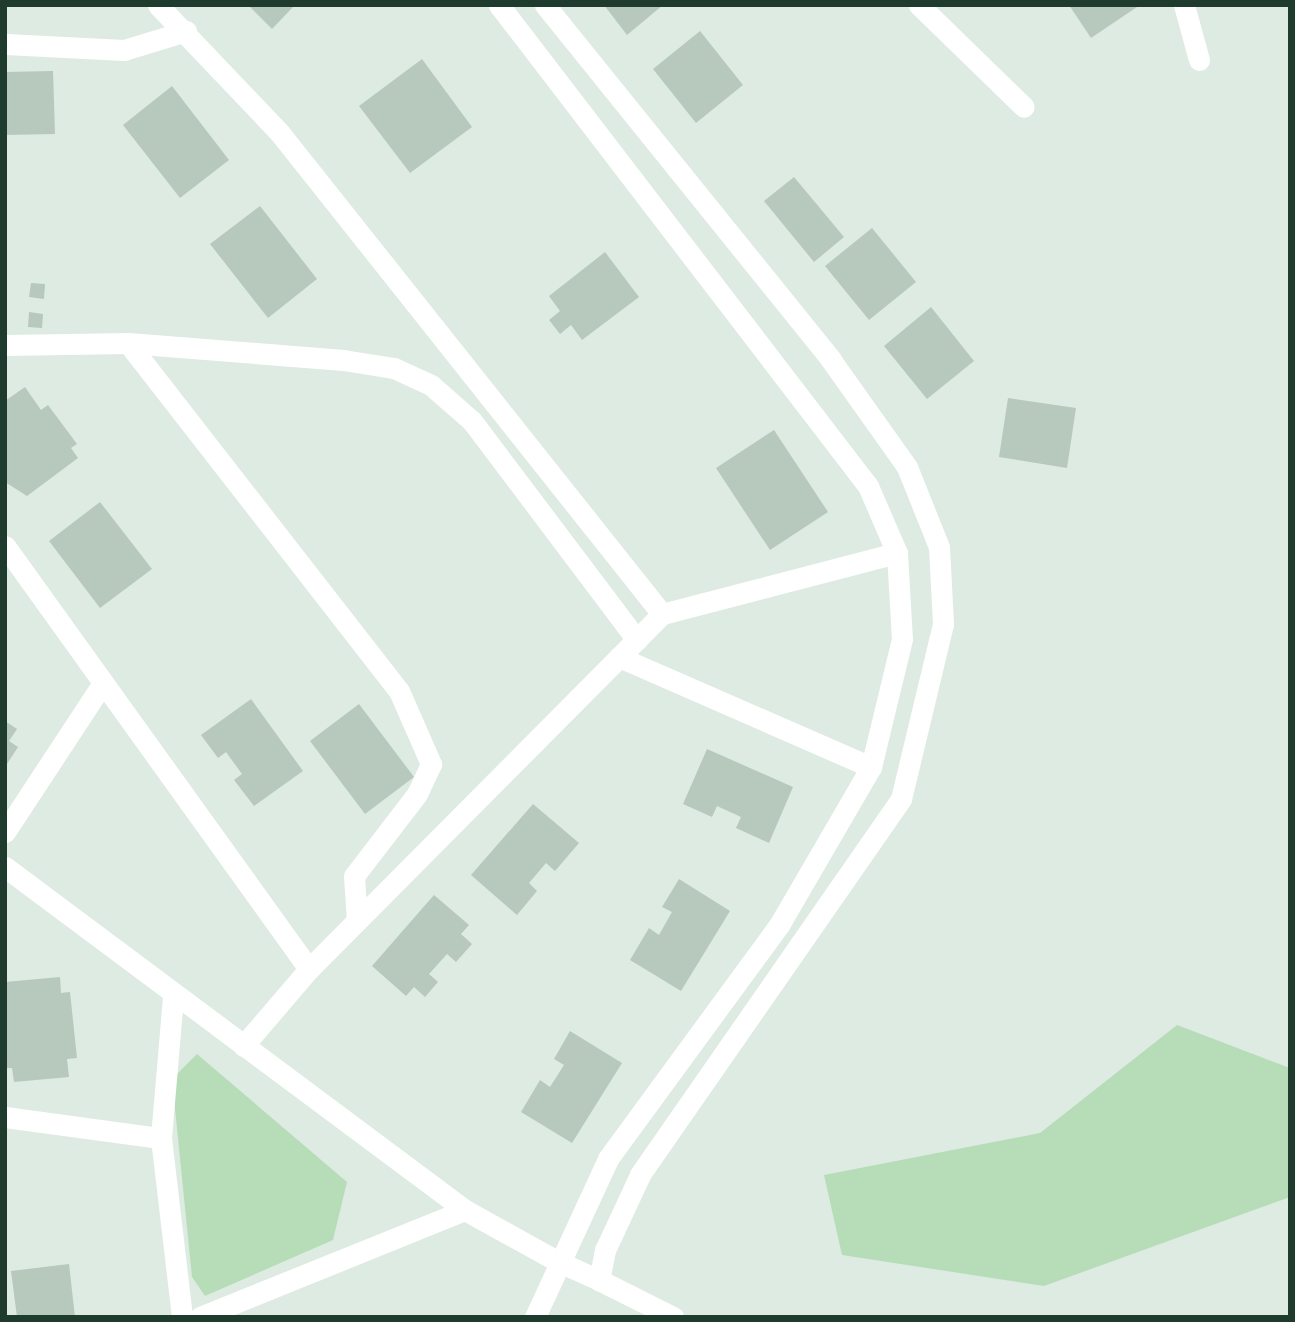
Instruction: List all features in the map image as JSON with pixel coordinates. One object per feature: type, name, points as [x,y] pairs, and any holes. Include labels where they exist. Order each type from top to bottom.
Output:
[{"type":"street","points":[[158,5],[186,31],[288,142],[662,614]]},
{"type":"street","points":[[499,5],[798,390],[868,486],[897,553],[902,639],[871,767],[779,925],[608,1159],[535,1317]]},
{"type":"street","points":[[545,5],[831,360],[907,467],[939,547],[943,624],[901,799],[640,1175],[605,1250],[600,1280]]},
{"type":"street","points":[[919,5],[1024,107]]},
{"type":"street","points":[[1184,5],[1199,60]]},
{"type":"street","points":[[5,44],[124,50],[186,31]]},
{"type":"street","points":[[5,345],[128,343],[343,360],[394,368],[431,385],[472,421],[637,639]]},
{"type":"street","points":[[128,343],[399,691],[430,764],[417,794],[354,876],[358,921]]},
{"type":"street","points":[[5,546],[309,969]]},
{"type":"street","points":[[243,1046],[309,969],[662,614],[897,553]]},
{"type":"street","points":[[619,657],[871,767]]},
{"type":"street","points":[[5,832],[103,683]]},
{"type":"street","points":[[5,867],[173,997],[465,1210],[559,1262],[673,1317]]},
{"type":"street","points":[[173,997],[161,1138],[183,1317]]},
{"type":"street","points":[[5,1117],[161,1138]]},
{"type":"street","points":[[200,1317],[465,1210]]},
{"type":"green space","points":[[1177,1025],[1290,1068],[1290,1197],[1044,1286],[842,1255],[824,1175],[1040,1133]]},
{"type":"green space","points":[[197,1054],[347,1182],[333,1240],[205,1296],[192,1277],[172,1079]]},
{"type":"building","points":[[248,5],[295,5],[272,29]]},
{"type":"building","points":[[604,5],[663,5],[627,35]]},
{"type":"building","points":[[1069,5],[1140,5],[1091,38]]},
{"type":"building","points":[[700,31],[743,85],[696,123],[653,69]]},
{"type":"building","points":[[422,59],[472,127],[410,173],[359,106]]},
{"type":"building","points":[[53,71],[55,134],[5,135],[5,72]]},
{"type":"building","points":[[172,86],[229,160],[180,198],[123,125]]},
{"type":"building","points":[[794,177],[844,237],[814,262],[764,201]]},
{"type":"building","points":[[260,206],[317,279],[268,318],[210,244]]},
{"type":"building","points":[[872,228],[916,282],[869,320],[825,266]]},
{"type":"building","points":[[605,252],[639,297],[582,340],[571,325],[560,334],[549,320],[560,311],[549,296]]},
{"type":"building","points":[[31,283],[45,284],[44,299],[29,297]]},
{"type":"building","points":[[931,307],[974,361],[927,399],[884,346]]},
{"type":"building","points":[[29,312],[43,314],[42,328],[28,327]]},
{"type":"building","points":[[25,387],[41,410],[48,405],[77,444],[71,448],[78,458],[27,496],[5,482],[5,401]]},
{"type":"building","points":[[1008,398],[1076,408],[1067,468],[999,457]]},
{"type":"building","points":[[774,430],[828,512],[770,550],[716,468]]},
{"type":"building","points":[[100,502],[152,569],[100,608],[49,541]]},
{"type":"building","points":[[251,699],[303,771],[254,806],[234,780],[242,774],[226,752],[218,758],[201,735]]},
{"type":"building","points":[[359,704],[414,777],[365,814],[310,741]]},
{"type":"building","points":[[5,721],[17,729],[9,741],[18,747],[5,767]]},
{"type":"building","points":[[707,749],[793,787],[769,843],[736,828],[741,817],[717,806],[712,817],[683,804]]},
{"type":"building","points":[[533,804],[579,843],[555,871],[546,863],[529,883],[537,891],[517,915],[471,875]]},
{"type":"building","points":[[679,879],[730,911],[681,991],[630,960],[649,928],[659,935],[672,912],[662,907]]},
{"type":"building","points":[[434,895],[469,925],[461,934],[472,944],[456,962],[447,954],[429,974],[438,982],[425,997],[414,987],[406,996],[372,966]]},
{"type":"building","points":[[60,977],[61,993],[70,992],[77,1058],[67,1059],[69,1077],[14,1082],[12,1068],[5,1068],[5,982]]},
{"type":"building","points":[[570,1031],[622,1063],[572,1143],[521,1112],[540,1080],[550,1087],[564,1065],[554,1059]]},
{"type":"building","points":[[69,1264],[75,1317],[17,1317],[11,1271]]}]
